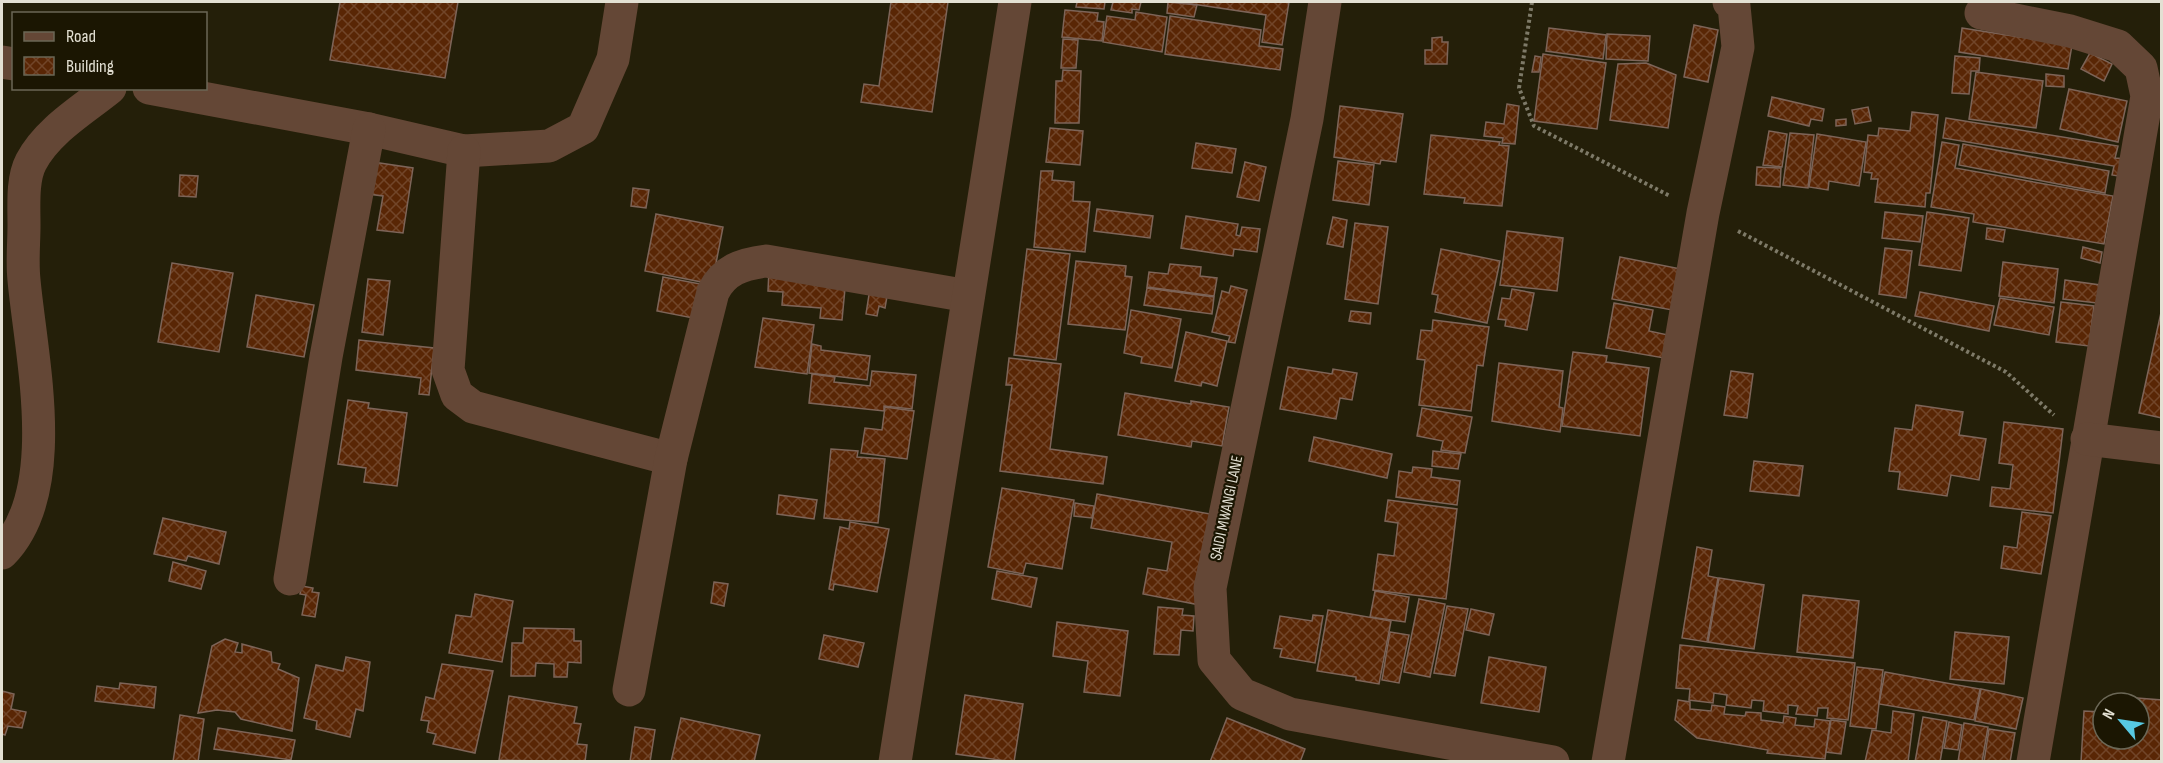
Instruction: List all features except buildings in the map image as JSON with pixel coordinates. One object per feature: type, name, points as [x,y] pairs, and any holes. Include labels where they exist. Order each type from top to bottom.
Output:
[{"type":"street","points":[[160,90],[369,129],[464,151],[549,146],[583,128],[613,59],[621,2]]},
{"type":"street","points":[[894,762],[1015,2]]},
{"type":"street","name":"SAIDI MWANGI LANE","points":[[1325,2],[1304,131],[1210,588],[1214,660],[1242,694],[1290,714],[1553,762]]},
{"type":"street","points":[[1608,762],[1703,213],[1738,47],[1734,6],[1729,2]]},
{"type":"street","points":[[1981,13],[2070,31],[2118,46],[2142,68],[2147,96],[2033,762]]},
{"type":"street","points":[[2,553],[22,522],[37,477],[38,383],[23,278],[24,198],[29,165],[45,140],[108,90]]},
{"type":"street","points":[[290,579],[326,357],[369,129]]},
{"type":"street","points":[[464,151],[448,370],[457,395],[473,407],[671,459]]},
{"type":"street","points":[[629,690],[671,459],[713,292],[721,277],[737,267],[766,261],[968,296]]},
{"type":"street","points":[[2087,441],[2162,448]]},
{"type":"path","points":[[1532,2],[1519,88],[1533,126],[2006,372],[2087,441]]}]
